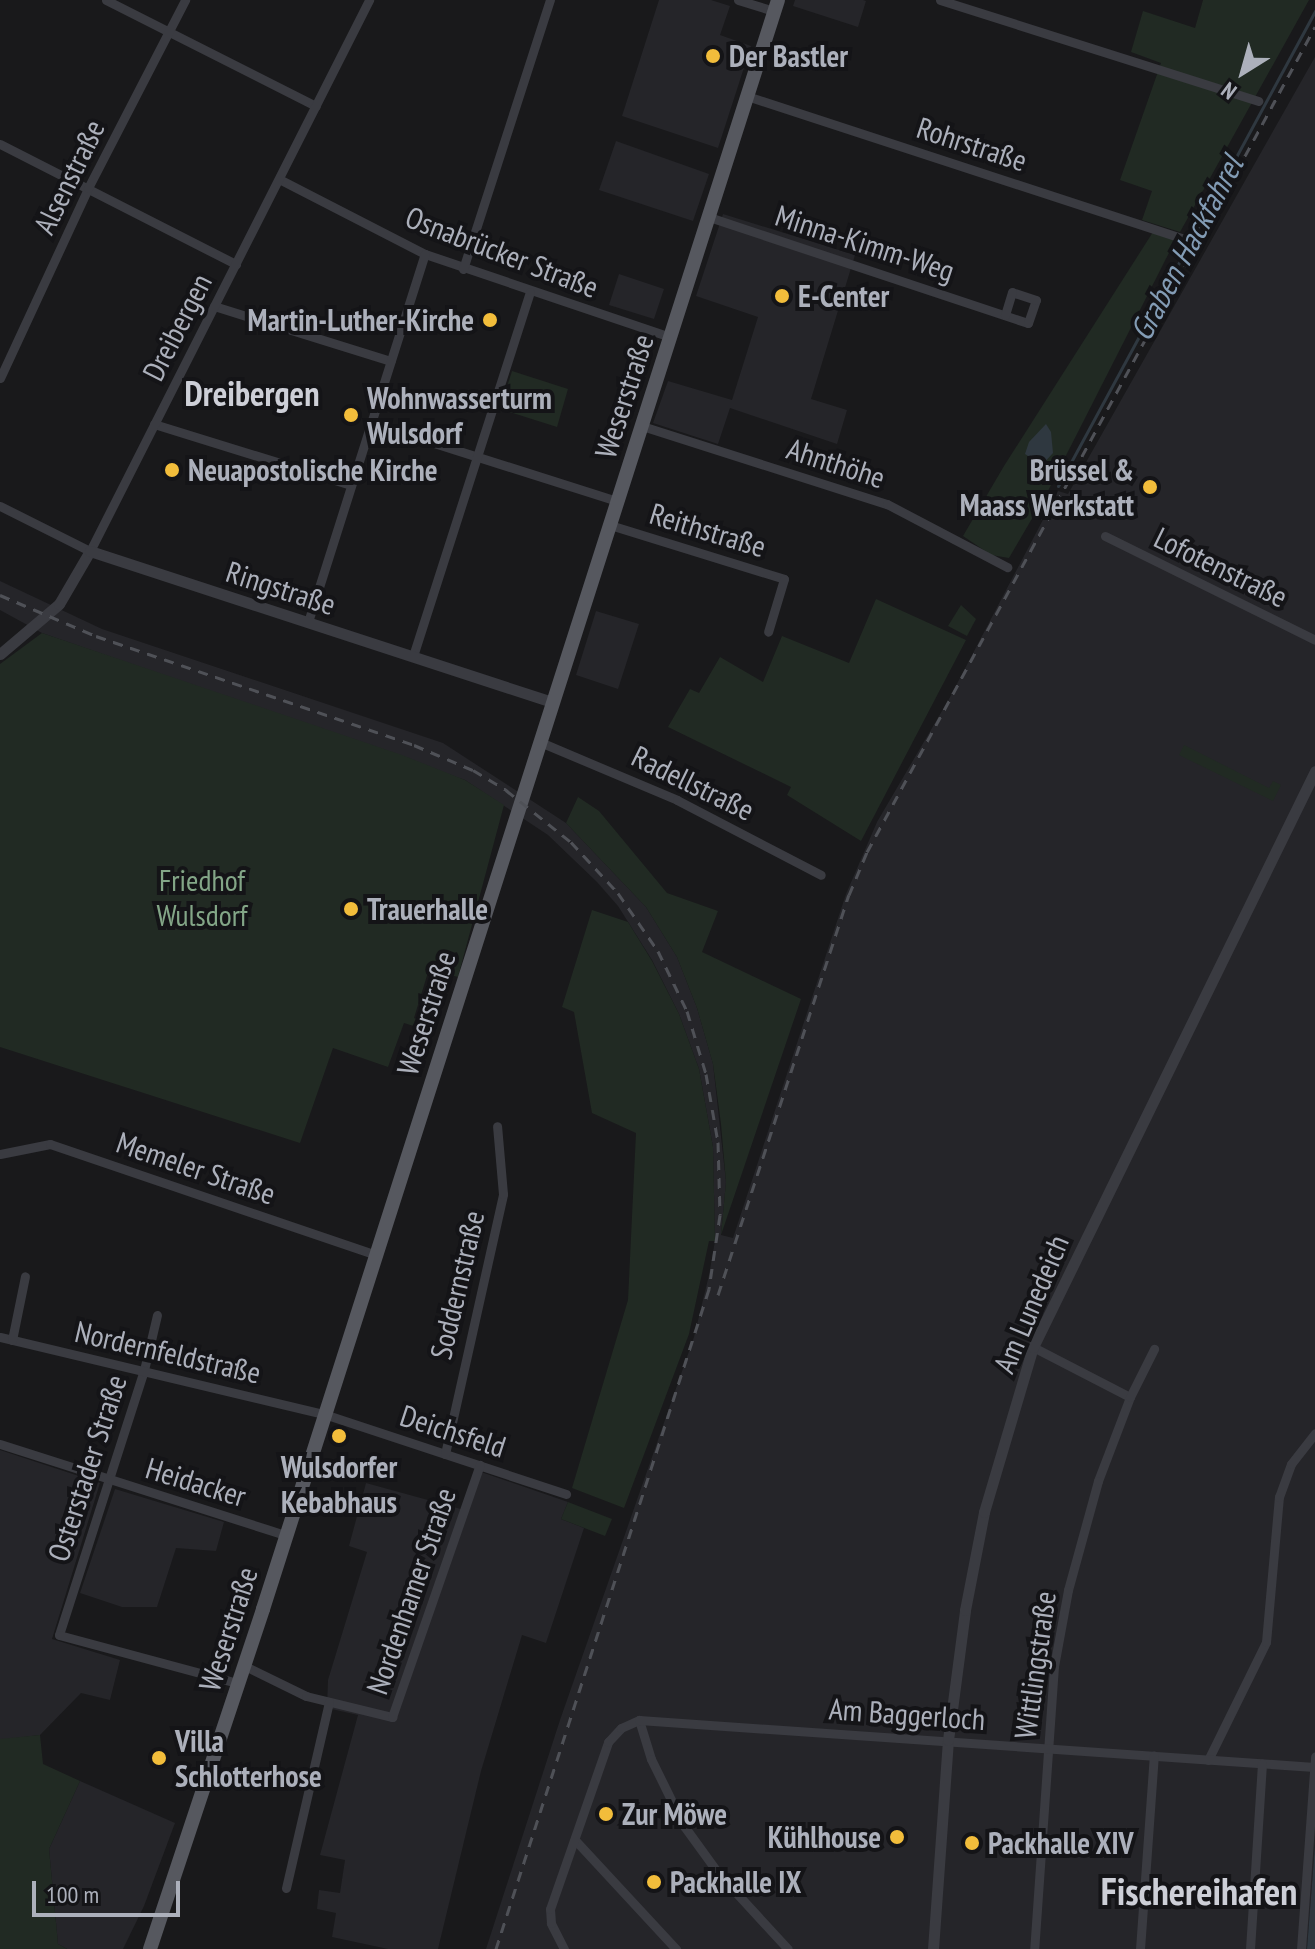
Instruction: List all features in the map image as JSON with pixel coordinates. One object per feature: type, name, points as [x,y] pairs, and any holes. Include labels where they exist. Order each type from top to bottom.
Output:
[{"type":"main road","name":"Weserstraße","points":[[150,1949],[286,1535],[776,6]]},
{"type":"street","points":[[106,0],[316,106]]},
{"type":"street","name":"Alsenstraße","points":[[0,378],[88,188],[185,0]]},
{"type":"street","name":"Dreibergen","points":[[0,654],[59,604],[90,551],[369,0]]},
{"type":"street","points":[[463,269],[550,0]]},
{"type":"street","points":[[738,0],[776,6]]},
{"type":"street","points":[[940,0],[1258,101]]},
{"type":"street","name":"Rohrstraße","points":[[747,96],[1181,238]]},
{"type":"street","points":[[0,144],[236,264]]},
{"type":"street","name":"Osnabrücker Straße","points":[[279,179],[425,254],[670,337]]},
{"type":"street","name":"Minna-Kimm-Weg","points":[[709,217],[1005,315]]},
{"type":"street","points":[[308,622],[425,254]]},
{"type":"street","points":[[413,656],[530,292]]},
{"type":"street","points":[[214,306],[391,361]]},
{"type":"street","points":[[371,423],[617,501]]},
{"type":"street","points":[[154,424],[351,485]]},
{"type":"street","name":"Ahnthöhe","points":[[642,426],[887,504],[1007,567]]},
{"type":"street","name":"Ringstraße","points":[[0,506],[90,551],[553,702]]},
{"type":"street","name":"Reithstraße","points":[[610,525],[784,579],[768,632]]},
{"type":"street","name":"Lofotenstraße","points":[[1105,536],[1315,640]]},
{"type":"street","name":"Radellstraße","points":[[540,742],[677,800],[821,875]]},
{"type":"street","name":"Am Lunedeich","points":[[933,1949],[948,1740],[975,1550],[1033,1347],[1315,771]]},
{"type":"street","name":"Soddernstraße","points":[[445,1454],[503,1194],[497,1126]]},
{"type":"street","name":"Memeler Straße","points":[[0,1154],[50,1144],[376,1255]]},
{"type":"street","points":[[12,1340],[25,1276]]},
{"type":"street","name":"Osterstader Straße","points":[[157,1315],[144,1370],[59,1635],[237,1683]]},
{"type":"street","name":"Nordernfeldstraße","points":[[0,1337],[324,1414]]},
{"type":"street","points":[[1033,1347],[1130,1397]]},
{"type":"street","name":"Wittlingstraße","points":[[1034,1949],[1054,1666],[1068,1590],[1098,1481],[1130,1397],[1154,1349]]},
{"type":"street","name":"Deichsfeld","points":[[324,1414],[566,1494]]},
{"type":"street","points":[[1208,1760],[1266,1642],[1279,1497],[1291,1464],[1315,1433]]},
{"type":"street","name":"Heidacker","points":[[0,1444],[286,1535]]},
{"type":"street","name":"Nordenhamer Straße","points":[[329,1702],[392,1717],[480,1465]]},
{"type":"street","points":[[243,1665],[306,1696],[329,1702],[286,1888]]},
{"type":"street","points":[[564,1949],[551,1923],[550,1909],[608,1742],[621,1728],[639,1720],[651,1759],[684,1826],[718,1873],[788,1949]]},
{"type":"street","name":"Am Baggerloch","points":[[639,1720],[1314,1767]]},
{"type":"street","points":[[1140,1949],[1154,1756]]},
{"type":"street","points":[[1301,1949],[1315,1757]]},
{"type":"street","points":[[1250,1949],[1262,1763]]},
{"type":"street","points":[[575,1840],[676,1949]]},
{"type":"shaded area","points":[[659,0],[711,0],[730,6],[720,35],[751,46],[718,148],[622,116]]},
{"type":"shaded area","points":[[795,0],[866,1],[858,27],[793,6]]},
{"type":"shaded area","points":[[1315,57],[1315,1845],[1307,1949],[486,1949],[560,1720],[694,1337],[715,1241],[713,1147],[699,1069],[679,1014],[652,960],[618,906],[548,835],[465,780],[42,633],[0,610],[0,581],[102,629],[443,743],[566,823],[646,907],[677,957],[697,1008],[713,1064],[726,1182],[721,1235],[733,1238],[846,894],[877,822],[949,699],[1058,491],[1068,494]]},
{"type":"shaded area","points":[[616,141],[709,174],[693,221],[599,190]]},
{"type":"shaded area","points":[[723,214],[855,255],[811,399],[847,410],[837,444],[730,408],[718,444],[653,423],[668,381],[732,400],[758,317],[696,296]]},
{"type":"shaded area","points":[[619,274],[664,289],[654,319],[609,305]]},
{"type":"shaded area","points":[[1046,424],[1051,432],[1053,453],[1042,465],[1025,454],[1029,442]]},
{"type":"shaded area","points":[[596,611],[639,624],[618,689],[576,675]]},
{"type":"shaded area","points":[[0,1450],[100,1483],[52,1639],[120,1660],[110,1700],[81,1693],[40,1735],[0,1740]]},
{"type":"shaded area","points":[[481,1472],[568,1502],[561,1519],[584,1528],[546,1643],[522,1635],[481,1771],[438,1949],[388,1949],[332,1937],[336,1913],[317,1909],[319,1890],[340,1893],[345,1860],[320,1855],[358,1715],[327,1708],[328,1680],[367,1552],[349,1546],[366,1483],[468,1511]]},
{"type":"shaded area","points":[[115,1489],[224,1522],[216,1551],[176,1548],[157,1607],[122,1607],[80,1593]]},
{"type":"shaded area","points":[[80,1781],[175,1823],[144,1906],[123,1949],[67,1949],[58,1944],[49,1849]]},
{"type":"shaded area","points":[[1315,1845],[1315,1949],[1307,1949]]},
{"type":"green space","points":[[1203,0],[1309,0],[1180,232],[1142,220],[1152,191],[1120,180],[1161,63],[1131,52],[1143,11],[1195,28]]},
{"type":"green space","points":[[1153,232],[1176,239],[1048,491],[1009,558],[991,555],[963,536]]},
{"type":"green space","points":[[512,371],[568,389],[557,427],[500,409]]},
{"type":"green space","points":[[876,599],[966,640],[861,841],[787,795],[791,787],[668,727],[690,689],[699,693],[720,657],[763,682],[782,636],[849,663]]},
{"type":"green space","points":[[961,605],[976,619],[967,636],[948,626]]},
{"type":"green space","name":"Friedhof Wulsdorf","points":[[42,633],[402,755],[465,780],[504,805],[458,977],[429,969],[414,1018],[422,1021],[420,1028],[404,1023],[388,1067],[333,1048],[300,1143],[0,1047],[0,664]]},
{"type":"green space","points":[[1184,745],[1269,788],[1273,781],[1281,785],[1273,801],[1179,755]]},
{"type":"green space","points":[[578,797],[599,811],[667,893],[718,911],[702,952],[801,999],[721,1235],[726,1182],[721,1124],[713,1064],[697,1008],[677,957],[646,907],[566,823]]},
{"type":"green space","points":[[592,910],[628,922],[652,961],[679,1014],[699,1069],[713,1147],[715,1241],[709,1241],[689,1334],[624,1508],[572,1488],[628,1300],[636,1133],[592,1113],[574,1012],[562,1007]]},
{"type":"green space","points":[[568,1502],[612,1519],[605,1536],[561,1519]]},
{"type":"green space","points":[[40,1735],[43,1764],[80,1781],[49,1849],[58,1944],[67,1949],[0,1949],[0,1739]]},
{"type":"waterway","name":"Graben Hackfahrel","points":[[1058,486],[1315,11]]},
{"type":"waterway","name":"Graben Hackfahrel","points":[[1041,518],[1050,501]]},
{"type":"railway","points":[[718,1295],[849,895],[867,852],[1315,27]]},
{"type":"railway","points":[[0,595],[96,636],[414,745],[473,770],[506,790],[571,842],[618,893],[658,951],[687,1011],[706,1074],[718,1142],[720,1215],[709,1289],[496,1949]]},
{"type":"place","name":"Der Bastler","points":[[713,56]]},
{"type":"place","name":"E-Center","points":[[782,296]]},
{"type":"place","name":"Martin-Luther-Kirche","points":[[490,320]]},
{"type":"place","name":"Wohnwasserturm Wulsdorf","points":[[351,415]]},
{"type":"place","name":"Neuapostolische Kirche","points":[[172,470]]},
{"type":"place","name":"Brüssel & Maass Werkstatt","points":[[1150,487]]},
{"type":"place","name":"Trauerhalle","points":[[351,909]]},
{"type":"place","name":"Wulsdorfer Kebabhaus","points":[[339,1436]]},
{"type":"place","name":"Villa Schlotterhose","points":[[159,1758]]},
{"type":"place","name":"Zur Möwe","points":[[606,1814]]},
{"type":"place","name":"Kühlhouse","points":[[897,1837]]},
{"type":"place","name":"Packhalle XIV","points":[[972,1843]]},
{"type":"place","name":"Packhalle IX","points":[[654,1882]]},
{"type":"district","name":"Dreibergen","points":[[252,394]]},
{"type":"district","name":"Fischereihafen","points":[[1199,1891]]}]
